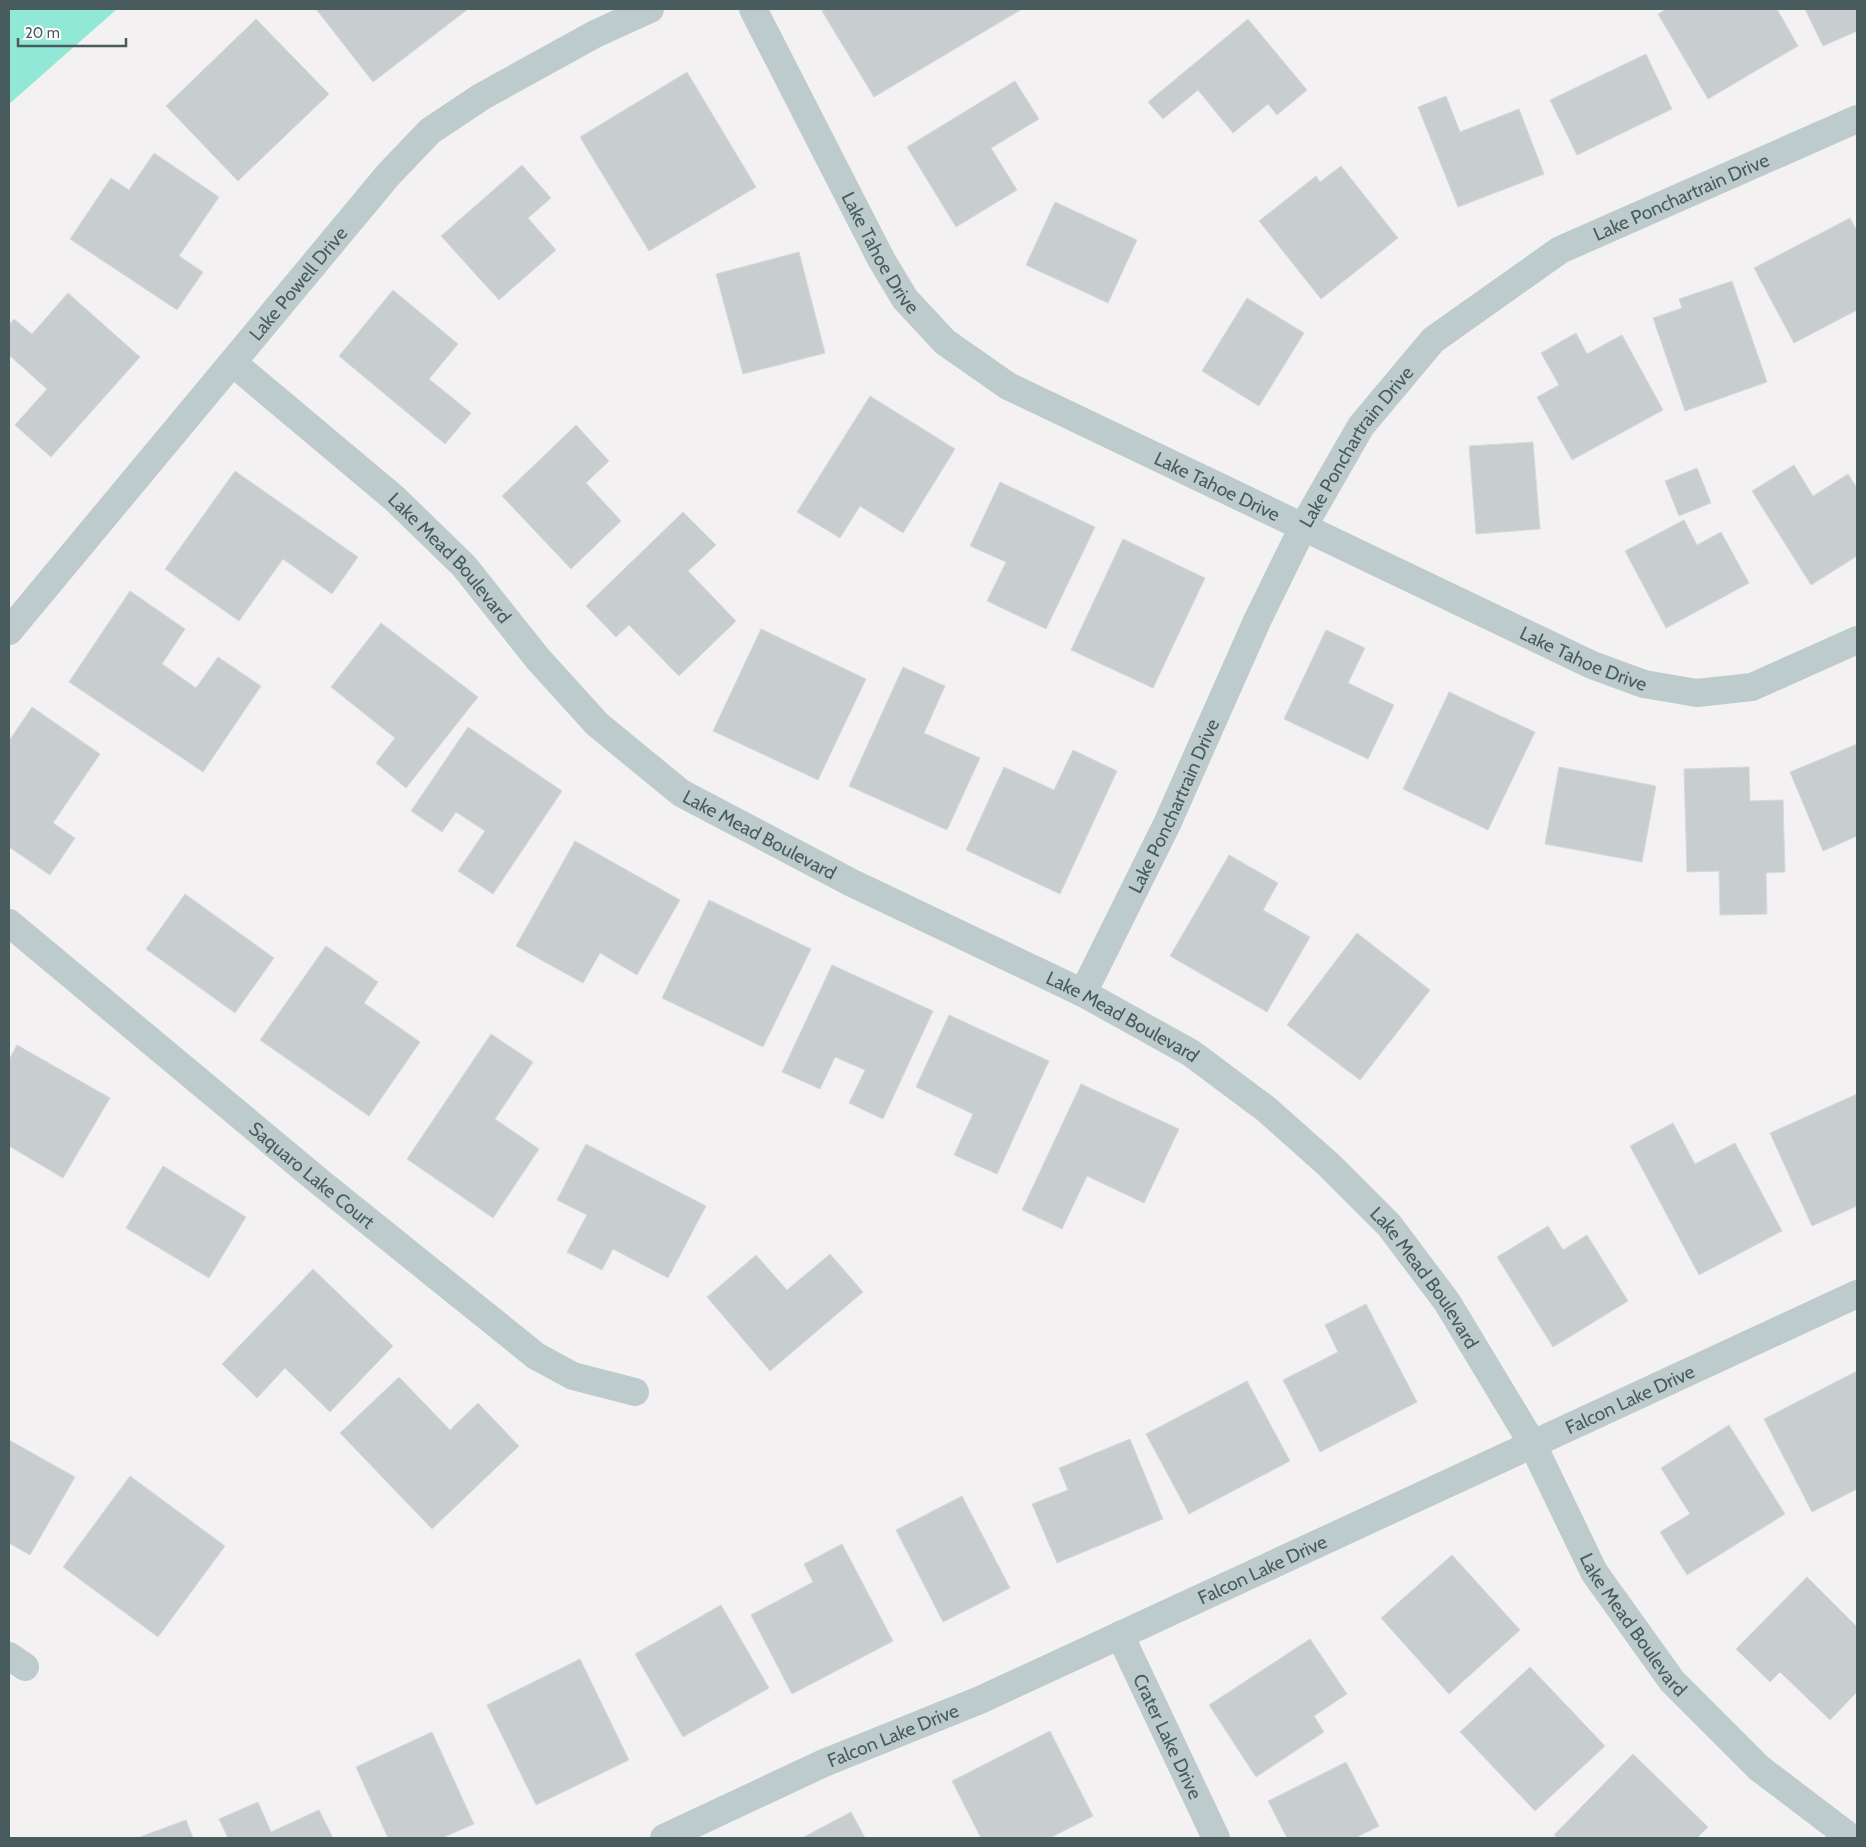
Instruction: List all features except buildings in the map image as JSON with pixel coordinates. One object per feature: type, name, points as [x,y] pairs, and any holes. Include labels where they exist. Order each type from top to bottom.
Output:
[{"type":"street","name":"Lake Powell Drive","points":[[9,631],[388,175],[430,131],[489,92],[595,34],[650,9]]},
{"type":"street","name":"Lake Tahoe Drive","points":[[753,9],[881,259],[905,299],[945,342],[1008,386],[1592,665],[1644,684],[1697,693],[1752,688],[1857,640]]},
{"type":"street","name":"Lake Ponchartrain Drive","points":[[1083,993],[1167,824],[1258,621],[1303,527],[1361,426],[1433,340],[1560,250],[1857,119]]},
{"type":"street","name":"Lake Mead Boulevard","points":[[233,363],[394,498],[464,566],[538,659],[597,724],[681,793],[852,882],[1083,993],[1191,1053],[1266,1109],[1342,1178],[1389,1225],[1447,1302],[1532,1443],[1594,1572],[1672,1681],[1759,1768],[1851,1838]]},
{"type":"street","name":"Saquaro Lake Court","points":[[9,923],[321,1183],[536,1356],[573,1376],[634,1392]]},
{"type":"street","name":"Falcon Lake Drive","points":[[674,1836],[824,1763],[980,1700],[1857,1294]]},
{"type":"street","name":"Crater Lake Drive","points":[[1120,1635],[1216,1838]]},
{"type":"shaded area","points":[[9,9],[117,9],[9,104]]}]
